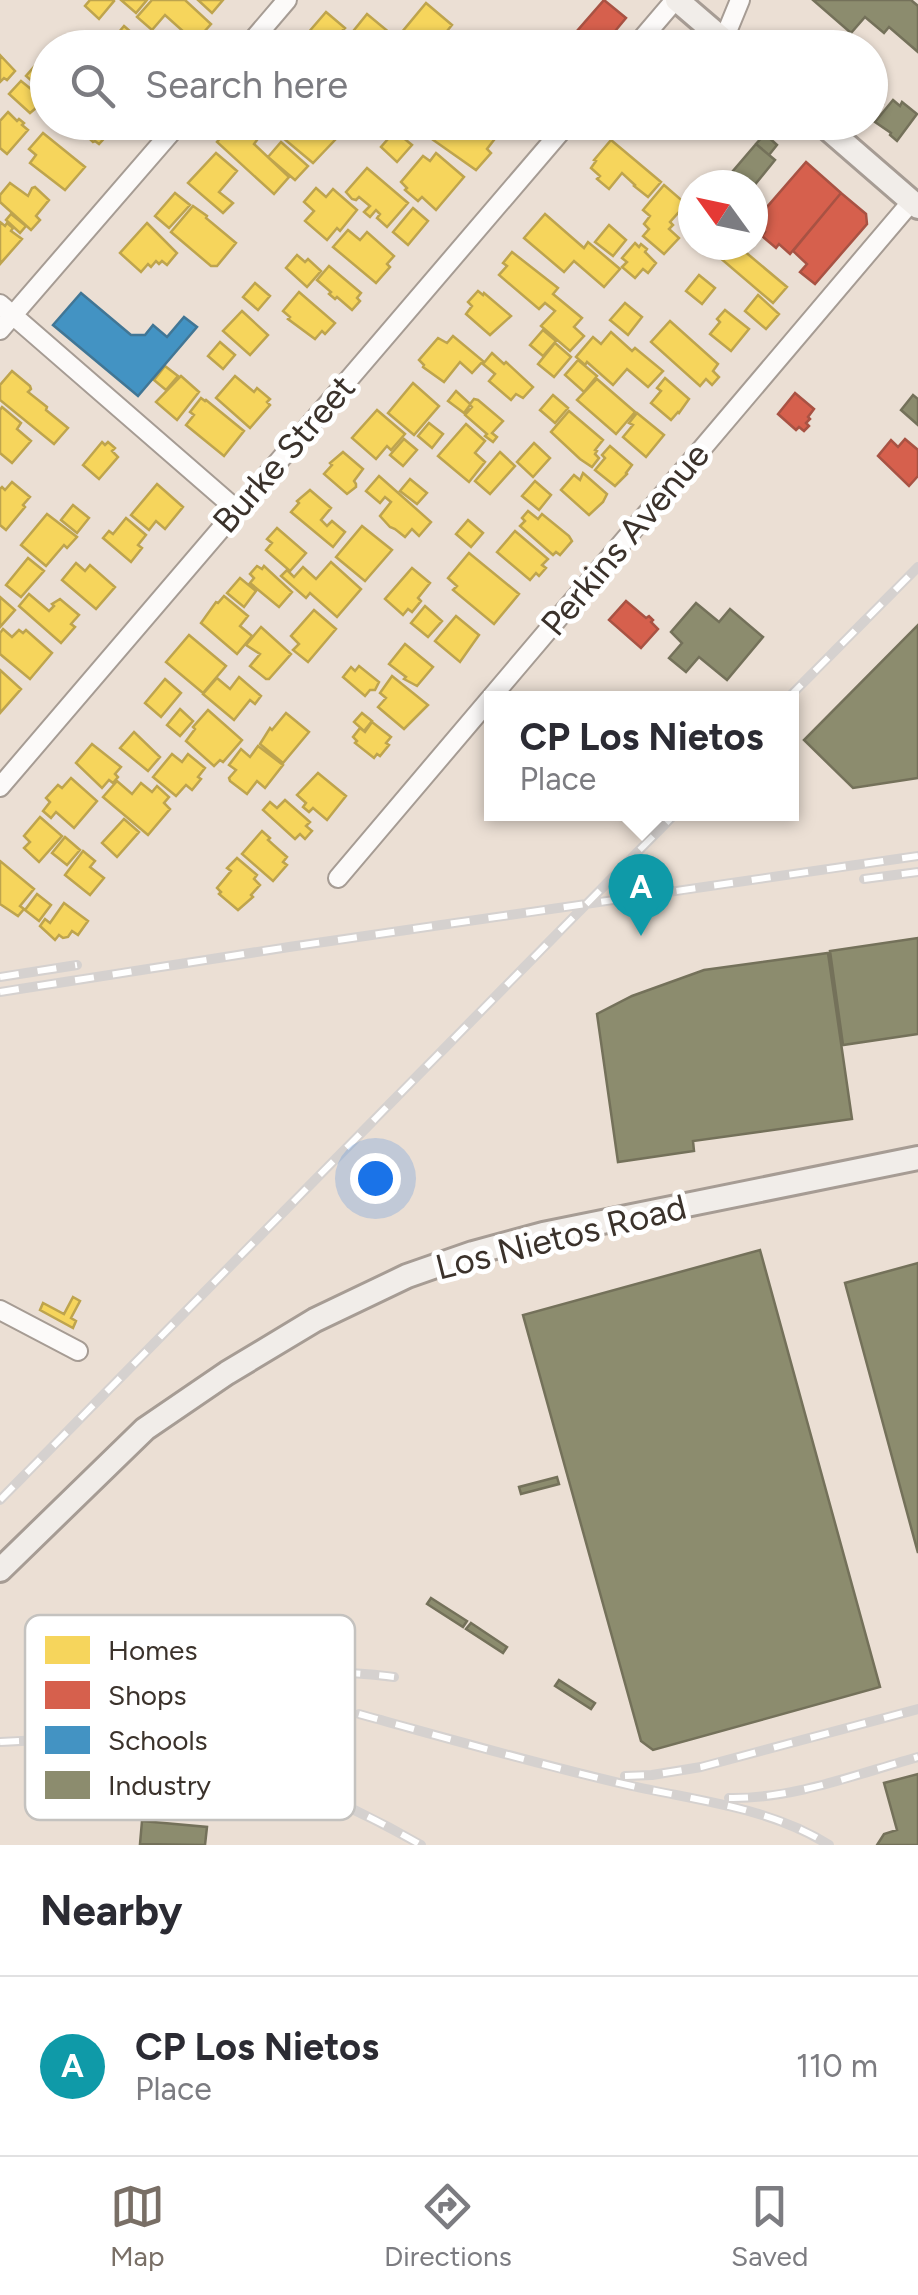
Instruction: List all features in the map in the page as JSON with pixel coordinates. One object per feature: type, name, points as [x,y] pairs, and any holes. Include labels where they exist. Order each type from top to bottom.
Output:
[{"type":"street","points":[[261,30],[287,0]]},
{"type":"street","points":[[650,30],[676,0],[713,30]]},
{"type":"street","points":[[732,30],[740,0]]},
{"type":"street","points":[[0,330],[6,309],[163,140]]},
{"type":"street","name":"Burke Street","points":[[0,787],[554,140]]},
{"type":"street","points":[[841,140],[915,204]]},
{"type":"street","name":"Perkins Avenue","points":[[498,691],[915,204]]},
{"type":"street","points":[[6,309],[237,510]]},
{"type":"street","name":"Perkins Avenue","points":[[338,878],[484,707]]},
{"type":"street","name":"Los Nietos Road","points":[[0,1570],[145,1430],[227,1373],[315,1320],[408,1276],[544,1234],[918,1158]]},
{"type":"street","points":[[0,1310],[78,1351]]},
{"type":"building: Homes","points":[[90,0],[114,1],[99,19],[85,6]]},
{"type":"building: Homes","points":[[121,0],[147,0],[136,13]]},
{"type":"building: Homes","points":[[152,0],[185,0],[211,24],[206,30],[182,30],[165,15],[152,30],[137,17]]},
{"type":"building: Homes","points":[[198,0],[223,0],[212,13]]},
{"type":"building: Homes","points":[[426,3],[452,25],[448,30],[404,30]]},
{"type":"building: Homes","points":[[326,12],[345,28],[343,30],[310,30]]},
{"type":"building: Homes","points":[[367,14],[386,30],[354,30]]},
{"type":"building: Homes","points":[[0,55],[15,71],[0,82]]},
{"type":"building: Homes","points":[[21,81],[30,88],[30,113],[9,94]]},
{"type":"building: Homes","points":[[8,112],[28,130],[7,154],[0,148],[0,121]]},
{"type":"building: Homes","points":[[37,140],[52,140],[85,167],[65,190],[30,163],[36,155],[29,149]]},
{"type":"building: Homes","points":[[257,140],[254,144],[289,177],[274,194],[217,142]]},
{"type":"building: Homes","points":[[286,140],[335,140],[313,163]]},
{"type":"building: Homes","points":[[387,140],[406,140],[412,145],[397,162],[381,147]]},
{"type":"building: Homes","points":[[433,140],[494,140],[487,149],[491,153],[476,170]]},
{"type":"building: Homes","points":[[611,140],[661,182],[648,197],[622,173],[609,189],[597,179],[600,176],[591,168]]},
{"type":"building: Homes","points":[[281,142],[308,166],[295,180],[268,157]]},
{"type":"building: Homes","points":[[216,153],[237,171],[219,192],[233,203],[223,213],[188,183]]},
{"type":"building: Homes","points":[[436,153],[464,177],[436,210],[422,197],[418,201],[401,182],[423,156],[430,161]]},
{"type":"building: Homes","points":[[367,168],[408,203],[387,227],[377,218],[380,214],[376,210],[370,217],[364,212],[370,206],[359,197],[352,199],[346,192]]},
{"type":"building: Homes","points":[[10,183],[28,196],[35,187],[49,200],[31,230],[0,202],[0,195]]},
{"type":"building: Homes","points":[[664,185],[678,197],[678,213],[669,229],[678,239],[664,254],[643,236],[649,229],[644,224],[650,216],[643,210]]},
{"type":"building: Homes","points":[[316,188],[326,197],[333,189],[357,210],[327,240],[305,221],[314,211],[304,202]]},
{"type":"building: Homes","points":[[175,193],[190,205],[169,228],[155,216]]},
{"type":"building: Homes","points":[[193,206],[236,243],[217,266],[211,266],[171,232]]},
{"type":"building: Homes","points":[[413,208],[428,221],[408,245],[393,232]]},
{"type":"building: Homes","points":[[11,214],[26,226],[20,233],[6,220]]},
{"type":"building: Homes","points":[[545,214],[584,248],[588,242],[620,269],[604,287],[574,261],[564,272],[524,238]]},
{"type":"building: Homes","points":[[0,222],[5,226],[7,223],[22,239],[0,264]]},
{"type":"building: Homes","points":[[147,223],[177,253],[167,265],[156,261],[141,272],[120,253]]},
{"type":"building: Homes","points":[[609,225],[626,240],[613,256],[595,242]]},
{"type":"building: Homes","points":[[348,230],[360,240],[367,232],[394,256],[376,283],[333,247]]},
{"type":"building: Homes","points":[[635,243],[647,249],[645,252],[656,263],[648,273],[643,269],[635,278],[622,267],[627,262],[622,258]]},
{"type":"building: Homes","points":[[512,252],[558,288],[553,294],[582,318],[574,327],[584,336],[570,351],[541,326],[555,311],[545,303],[539,309],[499,275]]},
{"type":"building: Homes","points":[[297,255],[321,271],[307,287],[286,268]]},
{"type":"building: Homes","points":[[723,260],[755,260],[787,287],[773,303]]},
{"type":"building: Homes","points":[[329,266],[361,293],[352,310],[317,280]]},
{"type":"building: Homes","points":[[699,275],[715,288],[702,304],[686,291]]},
{"type":"building: Homes","points":[[255,283],[270,296],[258,310],[243,297]]},
{"type":"building: Homes","points":[[478,291],[511,316],[490,335],[466,314],[472,306],[468,302]]},
{"type":"building: Homes","points":[[299,292],[335,323],[315,339],[283,311]]},
{"type":"building: Homes","points":[[758,295],[779,314],[766,329],[745,311]]},
{"type":"building: Homes","points":[[625,303],[642,317],[628,335],[610,320]]},
{"type":"building: Homes","points":[[725,310],[749,329],[731,351],[710,334]]},
{"type":"building: Homes","points":[[242,311],[268,335],[250,355],[223,331]]},
{"type":"building: Homes","points":[[670,321],[718,364],[713,371],[719,377],[712,385],[706,379],[700,386],[651,342]]},
{"type":"building: Homes","points":[[543,330],[556,341],[543,356],[530,345]]},
{"type":"building: Homes","points":[[611,332],[663,371],[648,387],[627,369],[613,385],[576,357],[593,337],[601,344]]},
{"type":"building: Homes","points":[[453,336],[483,361],[472,373],[460,362],[444,382],[419,360],[438,338],[447,343]]},
{"type":"building: Homes","points":[[220,342],[235,355],[223,369],[208,356]]},
{"type":"building: Homes","points":[[555,343],[571,357],[554,377],[538,364]]},
{"type":"building: Homes","points":[[492,353],[533,387],[523,398],[516,394],[511,400],[489,381],[495,374],[483,364]]},
{"type":"building: Homes","points":[[578,360],[597,376],[584,392],[565,375]]},
{"type":"building: Homes","points":[[165,366],[178,376],[166,390],[154,380]]},
{"type":"building: Homes","points":[[12,371],[30,386],[28,392],[68,428],[54,444],[0,400],[0,385]]},
{"type":"building: Homes","points":[[181,376],[199,392],[177,420],[156,402]]},
{"type":"building: Homes","points":[[235,376],[270,399],[270,405],[250,428],[216,398]]},
{"type":"building: Homes","points":[[665,378],[689,399],[671,420],[651,403]]},
{"type":"building: Homes","points":[[597,379],[635,412],[616,434],[577,400]]},
{"type":"building: Homes","points":[[413,383],[439,406],[414,435],[388,413]]},
{"type":"building: Homes","points":[[456,391],[470,404],[478,400],[503,421],[492,433],[497,437],[493,442],[465,415],[470,405],[464,413],[448,401]]},
{"type":"building: Homes","points":[[553,395],[568,408],[555,423],[540,410]]},
{"type":"building: Homes","points":[[201,398],[244,431],[224,456],[186,425]]},
{"type":"building: Homes","points":[[2,407],[21,423],[17,429],[31,441],[12,463],[0,453]]},
{"type":"building: Homes","points":[[377,410],[405,434],[376,459],[352,438]]},
{"type":"building: Homes","points":[[569,411],[603,440],[595,450],[599,458],[592,467],[551,432]]},
{"type":"building: Homes","points":[[637,413],[664,435],[646,457],[623,437]]},
{"type":"building: Homes","points":[[429,423],[443,434],[432,448],[418,436]]},
{"type":"building: Homes","points":[[466,424],[485,441],[475,453],[485,462],[469,482],[438,456]]},
{"type":"building: Homes","points":[[404,439],[417,450],[403,466],[390,455]]},
{"type":"building: Homes","points":[[102,442],[115,448],[112,451],[118,457],[99,479],[83,465]]},
{"type":"building: Homes","points":[[534,443],[550,458],[533,477],[517,462]]},
{"type":"building: Homes","points":[[610,446],[632,465],[615,486],[595,470]]},
{"type":"building: Homes","points":[[343,452],[363,469],[354,481],[356,487],[347,494],[324,474]]},
{"type":"building: Homes","points":[[500,452],[515,466],[490,494],[475,481]]},
{"type":"building: Homes","points":[[583,473],[607,494],[589,515],[561,490],[574,475],[580,480]]},
{"type":"building: Homes","points":[[379,476],[431,522],[419,536],[412,529],[405,537],[380,516],[391,502],[385,497],[380,503],[366,491]]},
{"type":"building: Homes","points":[[410,479],[427,493],[417,504],[400,491]]},
{"type":"building: Homes","points":[[535,481],[551,495],[539,510],[522,496]]},
{"type":"building: Homes","points":[[12,482],[30,497],[6,530],[0,525],[0,489],[5,490]]},
{"type":"building: Homes","points":[[157,484],[183,507],[165,529],[156,521],[149,530],[131,515]]},
{"type":"building: Homes","points":[[310,490],[331,508],[321,520],[327,526],[332,521],[345,532],[333,547],[291,512]]},
{"type":"building: Homes","points":[[73,505],[89,518],[77,533],[61,520]]},
{"type":"building: Homes","points":[[528,511],[538,519],[542,514],[569,536],[572,541],[560,555],[553,555],[520,526]]},
{"type":"building: Homes","points":[[47,514],[77,537],[67,548],[64,545],[46,566],[21,545]]},
{"type":"building: Homes","points":[[126,518],[146,535],[131,562],[103,538],[109,531],[113,534]]},
{"type":"building: Homes","points":[[468,520],[483,533],[471,547],[456,534]]},
{"type":"building: Homes","points":[[362,526],[392,550],[365,581],[336,557]]},
{"type":"building: Homes","points":[[277,528],[306,553],[290,571],[266,550],[272,543],[267,539]]},
{"type":"building: Homes","points":[[515,531],[548,559],[542,565],[546,568],[530,580],[497,552]]},
{"type":"building: Homes","points":[[469,553],[519,594],[494,624],[453,590],[457,586],[448,578]]},
{"type":"building: Homes","points":[[28,558],[44,571],[21,597],[6,585]]},
{"type":"building: Homes","points":[[331,562],[361,589],[337,617],[310,593],[306,598],[281,576],[287,570],[294,577],[303,567],[316,579]]},
{"type":"building: Homes","points":[[76,563],[85,571],[90,565],[115,587],[96,609],[62,580]]},
{"type":"building: Homes","points":[[257,566],[264,566],[292,592],[279,607],[250,583],[254,578],[250,574]]},
{"type":"building: Homes","points":[[412,568],[430,583],[412,612],[408,609],[403,615],[385,599]]},
{"type":"building: Homes","points":[[240,578],[256,591],[244,607],[227,593]]},
{"type":"building: Homes","points":[[29,594],[49,611],[60,599],[79,615],[71,624],[75,627],[61,643],[19,606]]},
{"type":"building: Homes","points":[[224,596],[248,616],[240,626],[252,636],[237,654],[201,623]]},
{"type":"building: Homes","points":[[0,597],[15,610],[0,627]]},
{"type":"building: Homes","points":[[425,606],[442,621],[428,637],[411,623]]},
{"type":"building: Homes","points":[[314,610],[336,629],[308,662],[293,650],[299,644],[291,636]]},
{"type":"building: Homes","points":[[456,616],[479,635],[460,662],[435,641]]},
{"type":"building: Homes","points":[[261,627],[291,654],[269,679],[250,666],[260,654],[246,645]]},
{"type":"building: Homes","points":[[3,629],[12,637],[19,630],[26,630],[52,653],[30,679],[0,654]]},
{"type":"building: Homes","points":[[189,635],[226,666],[203,693],[166,662]]},
{"type":"building: Homes","points":[[405,644],[433,667],[417,686],[389,664]]},
{"type":"building: Homes","points":[[359,666],[379,682],[365,696],[343,677],[351,667],[355,671]]},
{"type":"building: Homes","points":[[0,670],[21,689],[0,713]]},
{"type":"building: Homes","points":[[392,676],[428,705],[404,729],[378,707],[386,698],[380,693]]},
{"type":"building: Homes","points":[[239,677],[261,696],[255,704],[250,700],[234,720],[203,694],[217,678],[230,689]]},
{"type":"building: Homes","points":[[165,679],[181,693],[161,717],[145,703]]},
{"type":"building: Homes","points":[[180,709],[193,721],[180,736],[167,725]]},
{"type":"building: Homes","points":[[208,710],[242,740],[223,762],[220,760],[214,766],[186,741]]},
{"type":"building: Homes","points":[[286,713],[309,732],[283,763],[260,744]]},
{"type":"building: Homes","points":[[362,713],[372,721],[364,731],[354,722]]},
{"type":"building: Homes","points":[[372,722],[391,737],[386,743],[389,745],[374,758],[353,737],[360,728],[365,732]]},
{"type":"building: Homes","points":[[134,732],[160,757],[148,771],[120,748]]},
{"type":"building: Homes","points":[[92,744],[121,767],[113,783],[109,780],[102,788],[76,763]]},
{"type":"building: Homes","points":[[258,746],[283,765],[265,788],[257,781],[247,794],[230,781],[236,770],[229,765],[241,749],[250,757]]},
{"type":"building: Homes","points":[[172,754],[182,762],[188,754],[205,768],[192,790],[186,785],[176,796],[153,777]]},
{"type":"building: Homes","points":[[318,773],[346,796],[327,820],[313,808],[309,812],[303,807],[306,803],[297,795]]},
{"type":"building: Homes","points":[[71,778],[97,801],[74,828],[56,812],[51,818],[43,811],[50,802],[46,798]]},
{"type":"building: Homes","points":[[117,781],[132,794],[141,783],[152,792],[157,786],[169,797],[164,803],[170,809],[148,835],[103,797]]},
{"type":"building: Homes","points":[[285,800],[310,822],[306,826],[312,831],[305,839],[300,834],[295,839],[263,810],[270,802],[277,808]]},
{"type":"building: Homes","points":[[40,817],[62,836],[39,862],[24,848],[30,842],[24,836]]},
{"type":"building: Homes","points":[[124,819],[139,832],[117,857],[102,843]]},
{"type":"building: Homes","points":[[262,831],[287,857],[283,862],[287,865],[273,881],[242,854]]},
{"type":"building: Homes","points":[[65,837],[80,850],[67,865],[52,853]]},
{"type":"building: Homes","points":[[83,851],[95,861],[90,867],[104,878],[90,895],[65,875]]},
{"type":"building: Homes","points":[[237,858],[257,875],[254,879],[260,885],[238,910],[217,888]]},
{"type":"building: Homes","points":[[0,861],[34,889],[20,906],[24,909],[18,916],[0,904]]},
{"type":"building: Homes","points":[[37,894],[51,905],[39,921],[25,910]]},
{"type":"building: Homes","points":[[64,903],[88,921],[78,935],[72,931],[68,937],[59,935],[55,940],[40,926],[45,919],[50,923]]},
{"type":"building: Homes","points":[[73,1297],[80,1301],[71,1318],[76,1321],[73,1328],[40,1310],[43,1303],[64,1314]]},
{"type":"building: Shops","points":[[604,0],[626,18],[616,30],[578,30]]},
{"type":"building: Shops","points":[[806,162],[841,193],[790,254],[779,244],[776,248],[768,241],[768,206]]},
{"type":"building: Shops","points":[[841,193],[866,214],[867,224],[815,284],[800,272],[807,264],[793,251]]},
{"type":"building: Shops","points":[[795,393],[814,409],[804,431],[799,427],[796,430],[778,414]]},
{"type":"building: Shops","points":[[905,439],[918,450],[918,476],[909,486],[878,456],[891,440],[898,447]]},
{"type":"building: Shops","points":[[626,601],[646,618],[649,616],[658,629],[641,648],[609,620]]},
{"type":"building: Schools","points":[[81,293],[131,335],[145,335],[153,325],[167,337],[184,317],[197,327],[138,396],[53,325]]},
{"type":"building: Industry","points":[[813,0],[911,0],[918,6],[918,52],[889,27],[880,30],[865,17],[854,30],[848,30]]},
{"type":"building: Industry","points":[[893,100],[900,106],[902,102],[917,114],[897,141],[888,131],[888,106]]},
{"type":"building: Industry","points":[[772,140],[777,145],[769,155],[756,144]]},
{"type":"building: Industry","points":[[756,144],[775,160],[767,170],[734,170]]},
{"type":"building: Industry","points":[[913,395],[918,399],[918,425],[901,410]]},
{"type":"building: Industry","points":[[696,603],[719,622],[730,609],[763,637],[727,680],[699,657],[686,672],[669,658],[682,643],[671,632]]},
{"type":"building: Industry","points":[[918,625],[918,778],[853,788],[804,740]]},
{"type":"building: Industry","points":[[918,938],[918,1034],[843,1045],[830,951]]},
{"type":"building: Industry","points":[[828,953],[852,1119],[693,1141],[694,1151],[618,1162],[597,1014],[632,996],[704,970]]},
{"type":"building: Industry","points":[[760,1250],[880,1687],[653,1750],[641,1741],[523,1315]]},
{"type":"building: Industry","points":[[918,1263],[918,1553],[845,1283]]},
{"type":"building: Industry","points":[[557,1477],[559,1484],[521,1494],[519,1487]]},
{"type":"building: Industry","points":[[431,1598],[467,1621],[463,1627],[427,1604]]},
{"type":"building: Industry","points":[[471,1623],[507,1647],[503,1653],[466,1629]]},
{"type":"building: Industry","points":[[559,1680],[595,1703],[591,1709],[555,1686]]},
{"type":"building: Industry","points":[[918,1774],[918,1845],[877,1845],[884,1834],[897,1830],[884,1783]]},
{"type":"building: Industry","points":[[142,1821],[207,1827],[205,1845],[140,1844]]},
{"type":"railway","points":[[795,691],[918,567]]},
{"type":"railway","points":[[0,1500],[668,821]]},
{"type":"railway","points":[[0,992],[918,856]]},
{"type":"railway","points":[[864,879],[918,872]]},
{"type":"railway","points":[[0,977],[77,965]]},
{"type":"railway","points":[[355,1674],[394,1677]]},
{"type":"railway","points":[[625,1776],[701,1767],[918,1709]]},
{"type":"railway","points":[[359,1714],[563,1769],[734,1807],[783,1822],[829,1845]]},
{"type":"railway","points":[[0,1742],[25,1741]]},
{"type":"railway","points":[[729,1798],[801,1790],[918,1757]]},
{"type":"railway","points":[[355,1811],[421,1845]]},
{"type":"place","name":"CP Los Nietos","points":[[641,936]]}]
